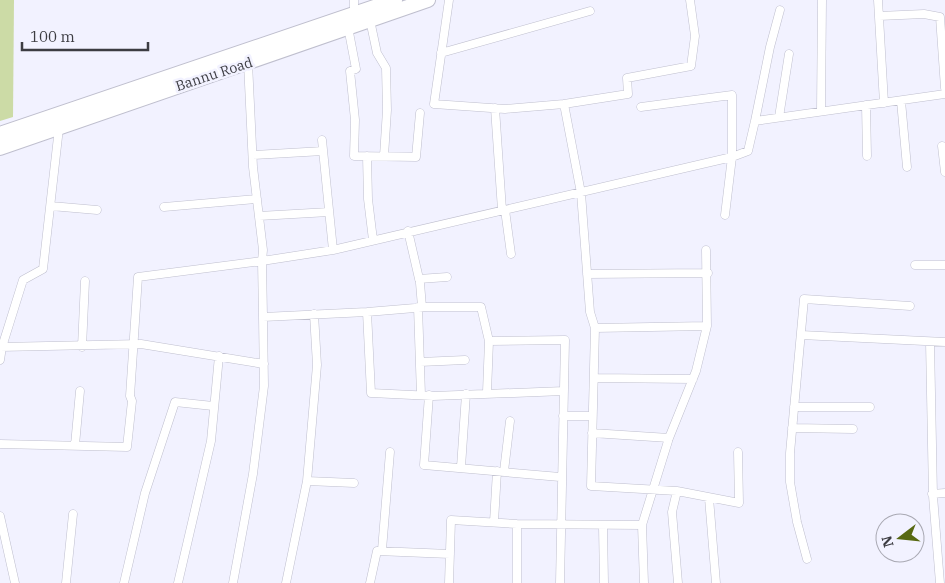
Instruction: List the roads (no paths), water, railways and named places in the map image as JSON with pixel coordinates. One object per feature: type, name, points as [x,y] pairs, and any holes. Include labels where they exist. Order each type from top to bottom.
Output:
[{"type":"highway","name":"Bannu Road","points":[[0,134],[354,7],[395,0]]},
{"type":"highway","name":"Bannu Road","points":[[0,148],[215,72],[248,63],[428,0]]},
{"type":"street","points":[[449,0],[434,104],[505,109],[564,104],[628,94],[627,78],[691,66],[695,36],[690,0]]},
{"type":"street","points":[[821,111],[822,0]]},
{"type":"street","points":[[878,0],[884,103]]},
{"type":"street","points":[[0,444],[127,447],[132,401],[130,396],[138,276],[262,261],[333,250],[732,157],[748,151],[770,47],[780,10]]},
{"type":"street","points":[[441,53],[590,11]]},
{"type":"street","points":[[879,16],[924,14],[940,17],[945,88]]},
{"type":"street","points":[[370,20],[377,53],[386,68],[387,110],[384,156]]},
{"type":"street","points":[[348,27],[356,70],[350,71],[355,120],[354,156],[416,157],[420,113]]},
{"type":"street","points":[[779,117],[789,54]]},
{"type":"street","points":[[233,583],[252,474],[264,386],[262,261],[253,155],[248,63]]},
{"type":"street","points":[[755,121],[945,94]]},
{"type":"street","points":[[641,107],[732,96],[732,157],[725,215]]},
{"type":"street","points":[[901,100],[907,167]]},
{"type":"street","points":[[564,104],[581,193],[590,312],[595,328],[591,486],[677,491],[739,503],[738,452]]},
{"type":"street","points":[[866,105],[867,156]]},
{"type":"street","points":[[495,108],[504,210],[511,254]]},
{"type":"street","points":[[0,360],[1,347],[23,280],[43,269],[59,128]]},
{"type":"street","points":[[322,140],[333,250]]},
{"type":"street","points":[[941,146],[945,172]]},
{"type":"street","points":[[253,155],[323,151]]},
{"type":"street","points":[[368,156],[368,199],[373,240]]},
{"type":"street","points":[[164,207],[257,199]]},
{"type":"street","points":[[51,206],[97,210]]},
{"type":"street","points":[[259,216],[329,212]]},
{"type":"street","points":[[408,231],[419,279],[420,362],[425,395],[424,465],[560,477]]},
{"type":"street","points":[[644,583],[642,525],[669,438],[693,379],[707,326],[708,273],[706,250]]},
{"type":"street","points":[[915,265],[945,265]]},
{"type":"street","points":[[587,274],[708,273]]},
{"type":"street","points":[[419,279],[447,277]]},
{"type":"street","points":[[82,347],[85,281]]},
{"type":"street","points":[[807,559],[797,522],[790,482],[792,428],[804,299],[910,306]]},
{"type":"street","points":[[263,316],[367,312],[420,307],[481,307],[489,341],[487,392]]},
{"type":"street","points":[[367,312],[371,393],[425,395],[564,391]]},
{"type":"street","points":[[286,583],[307,481],[317,365],[314,314]]},
{"type":"street","points":[[595,328],[707,326]]},
{"type":"street","points":[[801,335],[945,342]]},
{"type":"street","points":[[489,341],[565,340],[560,477],[560,583]]},
{"type":"street","points":[[930,342],[932,494],[942,583]]},
{"type":"street","points":[[1,347],[82,347],[133,344],[264,364]]},
{"type":"street","points":[[178,583],[210,441],[220,356]]},
{"type":"street","points":[[420,362],[465,360]]},
{"type":"street","points":[[594,378],[693,379]]},
{"type":"street","points":[[75,445],[80,391]]},
{"type":"street","points":[[461,467],[466,394]]},
{"type":"street","points":[[124,583],[145,493],[175,402],[213,406]]},
{"type":"street","points":[[794,407],[870,407]]},
{"type":"street","points":[[562,416],[592,416]]},
{"type":"street","points":[[494,522],[500,471],[510,421]]},
{"type":"street","points":[[792,428],[853,429]]},
{"type":"street","points":[[592,433],[669,438]]},
{"type":"street","points":[[382,550],[390,452]]},
{"type":"street","points":[[307,481],[354,483]]},
{"type":"street","points":[[677,491],[672,512],[678,583]]},
{"type":"street","points":[[932,494],[945,493]]},
{"type":"street","points":[[709,498],[716,583]]},
{"type":"street","points":[[66,583],[72,514]]},
{"type":"street","points":[[0,516],[15,583]]},
{"type":"street","points":[[449,583],[452,520],[517,524],[642,525]]},
{"type":"street","points":[[517,524],[517,583]]},
{"type":"street","points":[[604,526],[604,583]]},
{"type":"street","points":[[370,583],[377,550],[450,554]]}]
